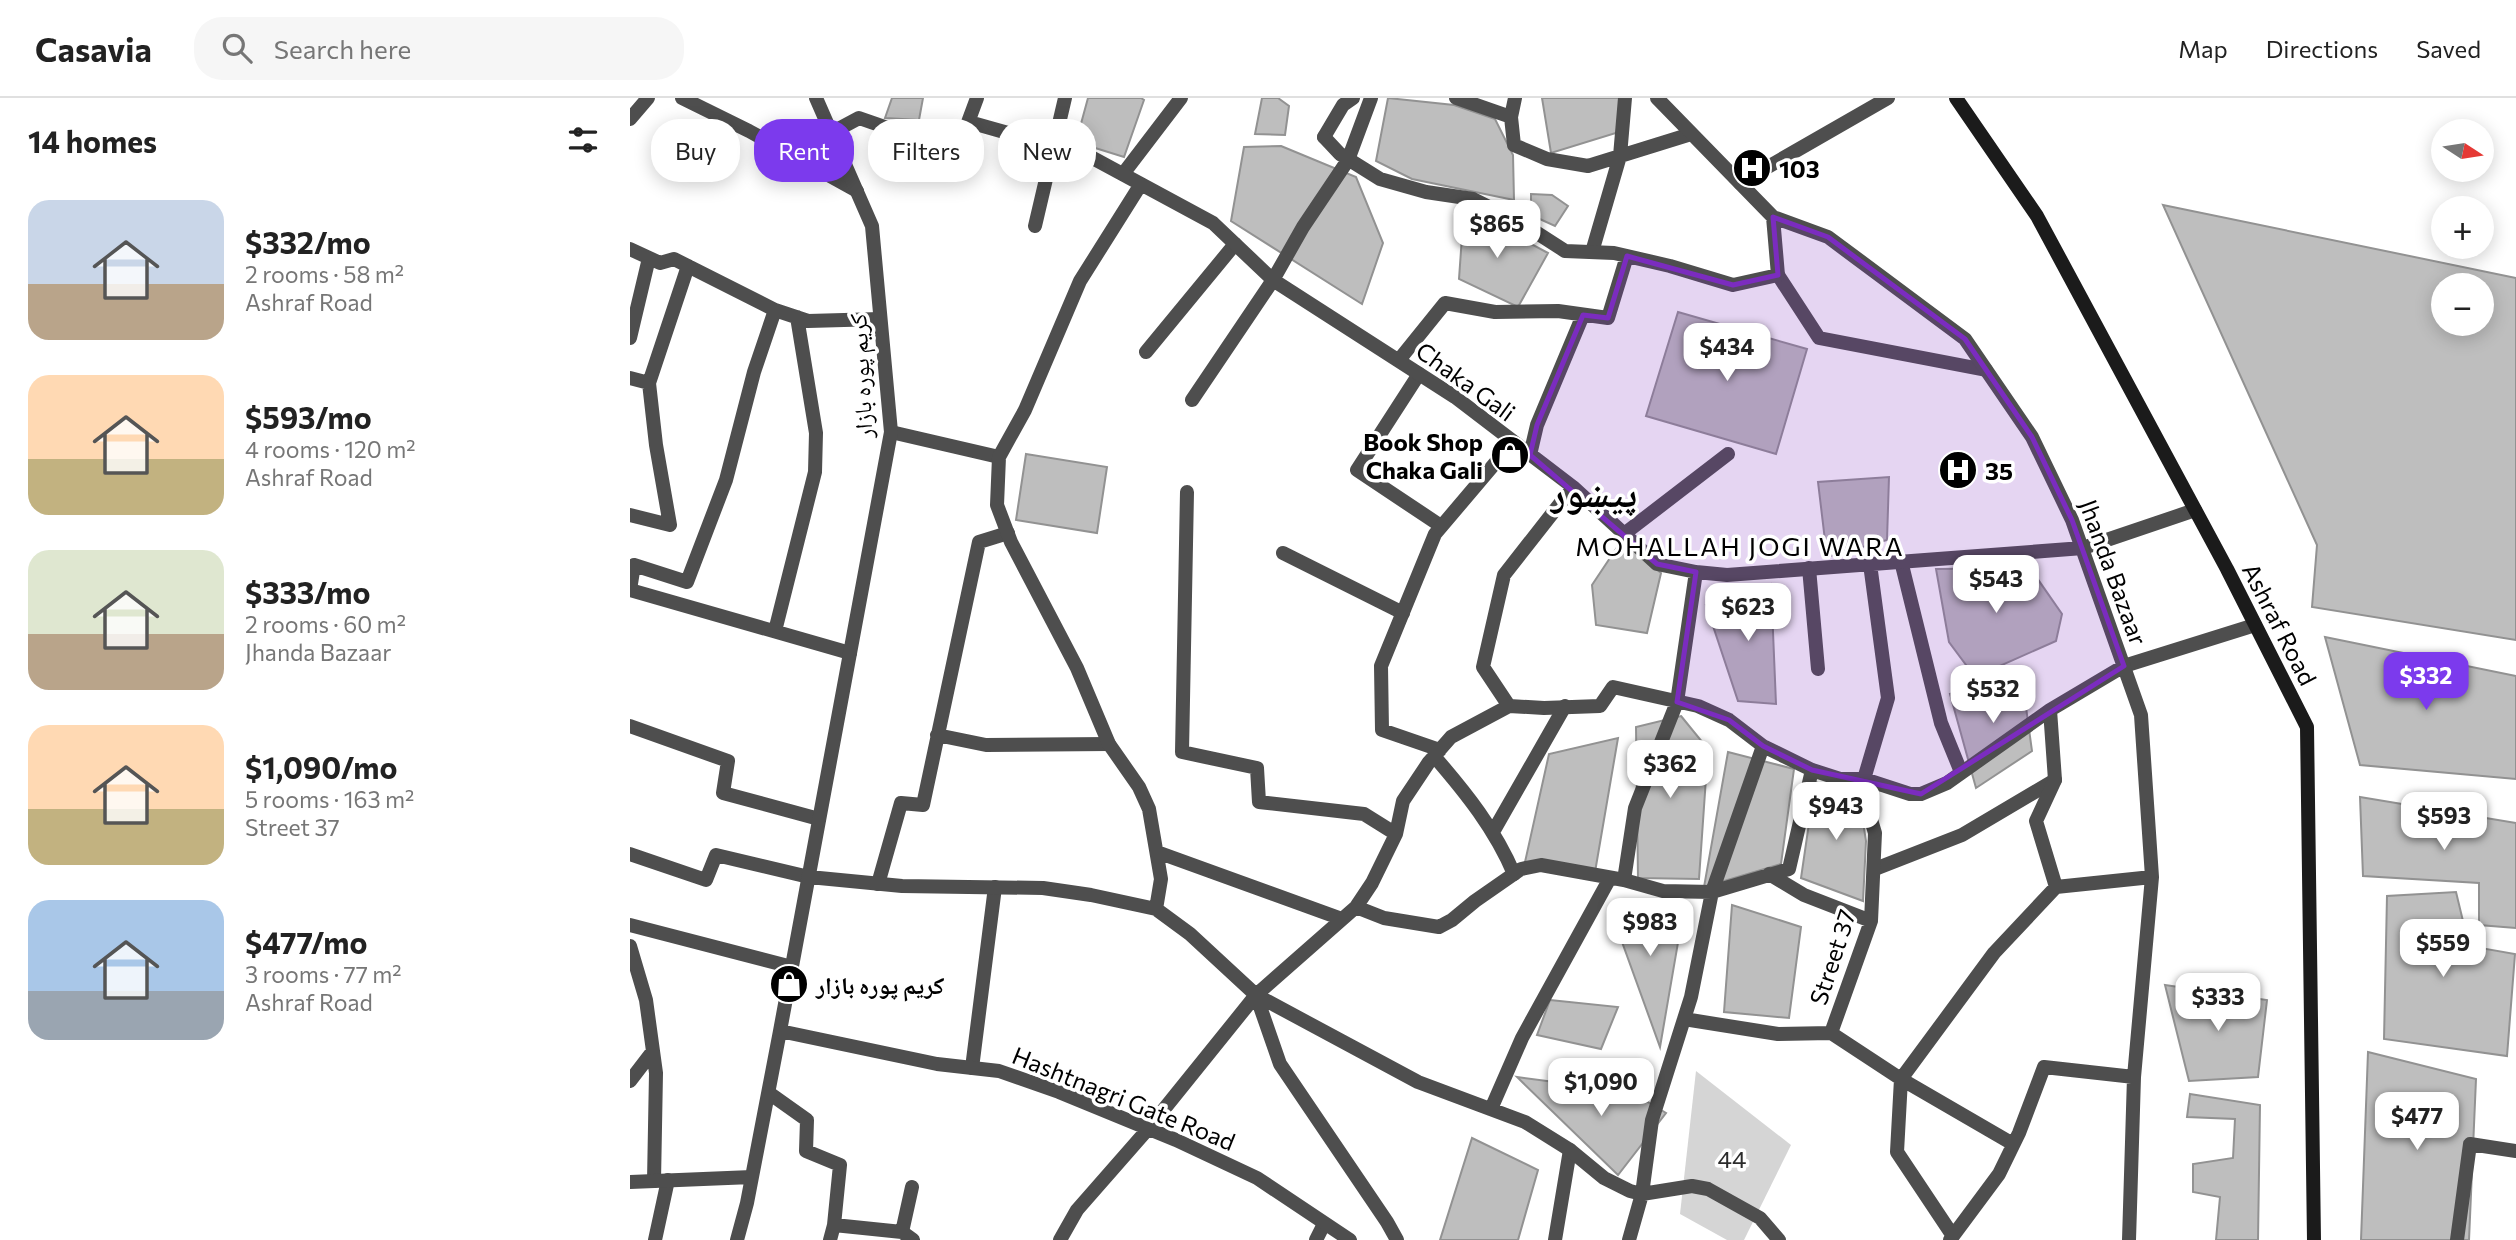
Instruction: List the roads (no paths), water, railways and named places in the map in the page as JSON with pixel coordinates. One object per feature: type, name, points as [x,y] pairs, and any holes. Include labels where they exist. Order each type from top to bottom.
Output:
[{"type":"street","points":[[630,119],[648,98]]},
{"type":"street","points":[[682,98],[749,131],[857,191]]},
{"type":"street","name":"کریم پورہ بازار","points":[[816,98],[825,119]]},
{"type":"street","points":[[970,119],[977,98]]},
{"type":"street","points":[[1060,119],[1065,98]]},
{"type":"street","points":[[1123,174],[1181,98]]},
{"type":"street","points":[[1192,400],[1273,280],[1303,227],[1348,160],[1371,98]]},
{"type":"street","points":[[1456,98],[1511,117]]},
{"type":"street","points":[[1515,98],[1511,117],[1514,145],[1547,159],[1588,166],[1690,134]]},
{"type":"street","points":[[1592,252],[1620,156],[1625,98]]},
{"type":"street","name":"Jhanda Bazaar","points":[[1657,98],[1773,217],[1828,237],[1965,339],[2032,437],[2072,520],[2141,715],[2152,877],[2134,1077],[2129,1240]]},
{"type":"street","points":[[1740,183],[1888,98]]},
{"type":"street","name":"Ashraf Road","points":[[1956,98],[2036,216],[2195,510],[2307,727],[2314,1240]]},
{"type":"street","points":[[1345,100],[1324,136],[1340,154],[1380,179],[1426,192],[1473,200],[1523,224],[1565,251],[1627,256],[1733,285],[1778,275]]},
{"type":"street","name":"Chaka Gali","points":[[1096,160],[1213,223],[1273,280],[1455,397],[1573,487],[1657,564],[1727,575],[2083,548],[2195,510]]},
{"type":"street","name":"کریم پورہ بازار","points":[[737,1240],[769,1093],[891,432],[872,226],[853,182]]},
{"type":"street","points":[[1035,226],[1045,182]]},
{"type":"street","points":[[1141,184],[1080,282],[1025,410],[999,457],[997,505],[1008,533],[1077,668],[1110,744],[1139,787],[1149,810],[1161,878],[1156,909]]},
{"type":"street","points":[[1773,217],[1778,275],[1819,338],[1986,370]]},
{"type":"street","points":[[1146,352],[1235,244]]},
{"type":"street","points":[[630,249],[660,263],[674,259],[775,310],[808,321],[880,319]]},
{"type":"street","points":[[1399,360],[1445,303],[1495,312],[1558,311],[1608,318],[1627,256]]},
{"type":"street","points":[[630,338],[649,258]]},
{"type":"street","points":[[630,515],[670,525],[656,445],[649,383],[688,266]]},
{"type":"street","points":[[775,310],[754,372],[726,480],[687,582],[634,565],[630,590],[850,653]]},
{"type":"street","points":[[1530,456],[1537,425],[1583,315]]},
{"type":"street","points":[[775,631],[815,472],[816,433],[797,317]]},
{"type":"street","points":[[1419,373],[1357,470],[1441,526]]},
{"type":"street","points":[[630,378],[649,383]]},
{"type":"street","points":[[891,432],[999,457]]},
{"type":"street","points":[[1513,442],[1435,534],[1381,666],[1382,730],[1437,753],[1504,849],[1514,874]]},
{"type":"street","points":[[1624,534],[1728,454]]},
{"type":"street","points":[[1509,706],[1483,667],[1504,575],[1573,487]]},
{"type":"street","points":[[1187,492],[1182,752],[1257,768],[1259,802],[1364,814],[1396,834]]},
{"type":"street","points":[[878,884],[901,803],[922,805],[979,542],[1008,533]]},
{"type":"street","points":[[1283,553],[1403,613]]},
{"type":"street","points":[[1901,561],[1941,723],[1961,772]]},
{"type":"street","name":"Street 37","points":[[1831,1033],[1871,921],[1875,833],[1866,803],[1864,779],[1888,698],[1870,564]]},
{"type":"street","points":[[1809,568],[1818,669]]},
{"type":"street","points":[[1491,1110],[1522,1038],[1617,879],[1635,808],[1676,702],[1696,572]]},
{"type":"street","points":[[1060,1240],[1077,1210],[1148,1129],[1256,995],[1356,907],[1372,883],[1396,834],[1403,801],[1437,753],[1451,737],[1509,706],[1600,706],[1613,687],[1698,706],[1729,720],[1763,746],[1812,770],[1840,779],[1864,779],[1910,794],[1921,794],[1947,783],[2050,710],[2124,666],[2255,625]]},
{"type":"street","points":[[1493,832],[1565,706]]},
{"type":"street","points":[[2050,710],[2055,779],[2036,821],[2056,887]]},
{"type":"street","points":[[630,726],[728,761],[723,793],[819,819]]},
{"type":"street","points":[[937,736],[986,745],[1110,744]]},
{"type":"street","points":[[1629,1240],[1642,1194],[1652,1120],[1691,997],[1712,892],[1763,746]]},
{"type":"street","points":[[1356,907],[1384,918],[1439,927],[1521,869],[1541,865],[1617,879],[1663,891],[1712,892],[1789,869],[1812,770]]},
{"type":"street","points":[[1875,870],[1962,835],[2055,779]]},
{"type":"street","points":[[1157,852],[1342,919]]},
{"type":"street","points":[[630,854],[706,880],[716,855],[809,877],[878,884],[1043,888],[1156,909],[1190,934],[1256,995],[1418,1082],[1525,1122],[1570,1150],[1604,1178],[1630,1191],[1642,1194],[1692,1185],[1708,1189],[1760,1218],[1779,1240]]},
{"type":"street","points":[[1769,874],[1804,895],[1871,921]]},
{"type":"street","points":[[2134,1077],[2044,1067],[1999,1174],[1951,1238],[1897,1152],[1901,1079],[1994,953],[2056,887],[2152,877]]},
{"type":"street","points":[[972,1068],[995,887]]},
{"type":"street","points":[[630,925],[792,967]]},
{"type":"street","points":[[630,946],[646,1000],[656,1073],[661,1180],[655,1240]]},
{"type":"street","points":[[1256,995],[1280,1064],[1397,1240]]},
{"type":"street","points":[[1684,1019],[1778,1034],[1831,1033],[1901,1079],[2013,1144]]},
{"type":"street","name":"Hashtnagri Gate Road","points":[[780,1031],[937,1064],[999,1071],[1059,1092],[1256,1178],[1350,1240]]},
{"type":"street","points":[[630,1081],[653,1051]]},
{"type":"street","points":[[769,1093],[807,1119],[806,1151],[840,1165],[830,1240]]},
{"type":"street","points":[[2457,1240],[2470,1144],[2516,1151]]},
{"type":"street","points":[[1555,1240],[1570,1150]]},
{"type":"street","points":[[630,1182],[752,1177]]},
{"type":"street","points":[[834,1225],[908,1236],[912,1187]]},
{"type":"street","points":[[1316,1240],[1324,1224]]},
{"type":"place","name":"103","points":[[1752,168]]},
{"type":"place","name":"Book Shop Chaka Gali","points":[[1510,455]]},
{"type":"place","name":"35","points":[[1958,470]]},
{"type":"place","name":"کریم پورہ بازار","points":[[789,984]]},
{"type":"district","name":"پيښور","points":[[1594,491]]},
{"type":"district","name":"MOHALLAH JOGI WARA","points":[[1740,545]]},
{"type":"park label","name":"44","points":[[1732,1158]]}]
